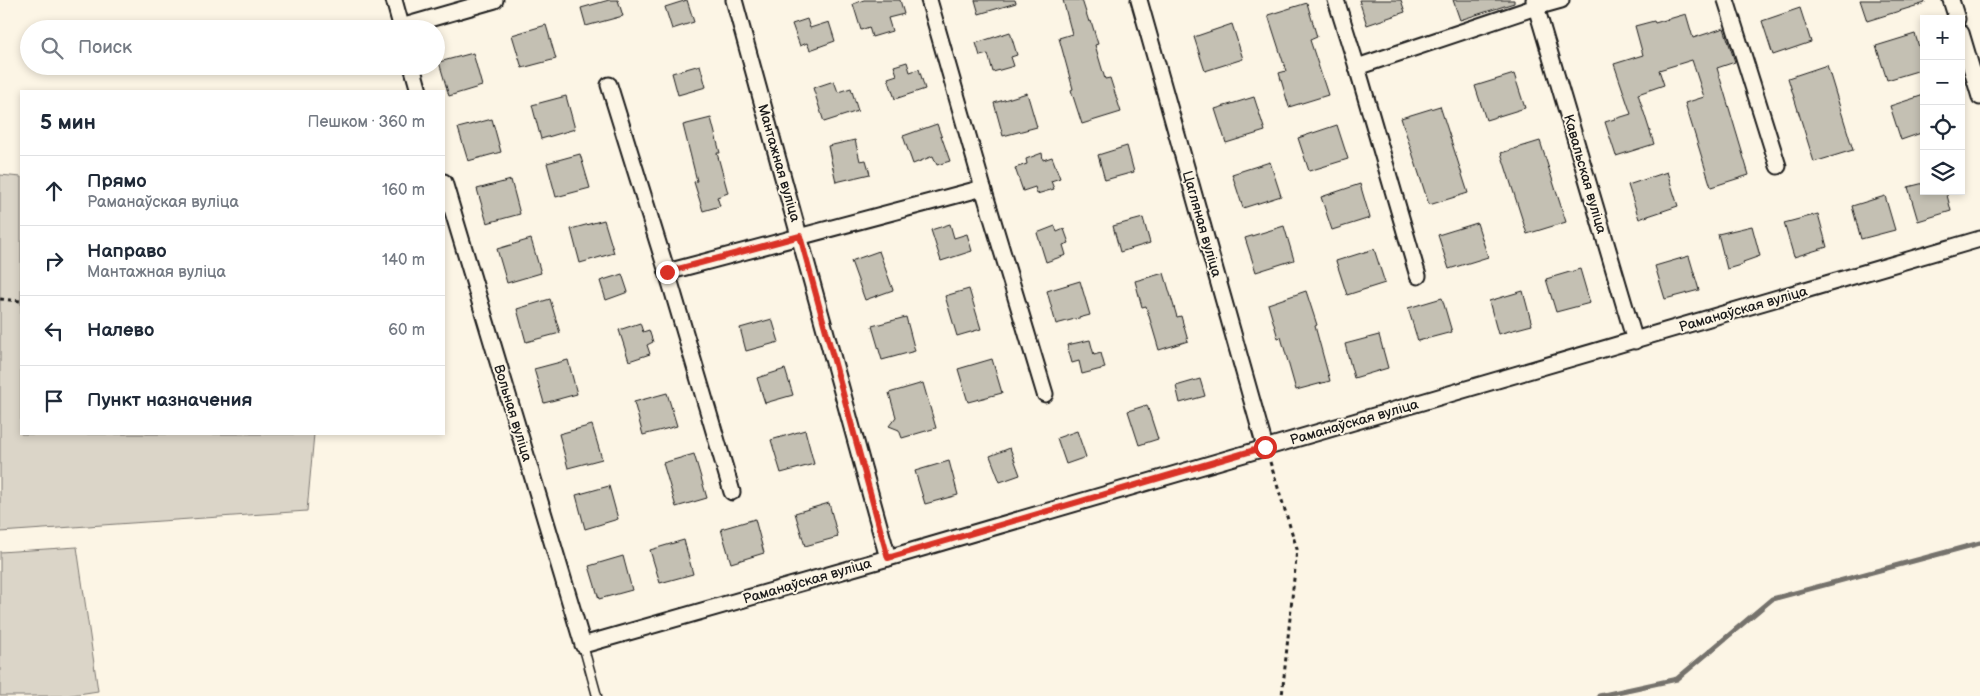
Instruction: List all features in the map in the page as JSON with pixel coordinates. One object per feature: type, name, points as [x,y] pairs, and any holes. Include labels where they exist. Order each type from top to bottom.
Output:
[{"type":"street","points":[[394,0],[400,20]]},
{"type":"street","points":[[429,20],[495,0]]},
{"type":"street","name":"Мантажная вуліца","points":[[734,0],[888,558]]},
{"type":"street","points":[[929,0],[1045,394]]},
{"type":"street","name":"Цагляная вуліца","points":[[1139,0],[1265,447]]},
{"type":"street","points":[[1336,0],[1418,276]]},
{"type":"street","points":[[1357,67],[1535,3],[1561,0]]},
{"type":"street","points":[[1726,0],[1778,166]]},
{"type":"street","points":[[1952,0],[1956,15]]},
{"type":"street","name":"Кавальская вуліца","points":[[1535,3],[1634,341]]},
{"type":"street","points":[[1965,47],[1980,98]]},
{"type":"street","points":[[415,75],[419,90]]},
{"type":"street","points":[[609,85],[732,492]]},
{"type":"street","name":"Вольная вуліца","points":[[445,185],[583,645]]},
{"type":"street","points":[[667,272],[983,188]]},
{"type":"street","name":"Раманаўская вуліца","points":[[583,645],[888,558],[1980,239]]},
{"type":"lane","points":[[583,645],[597,696]]},
{"type":"path","points":[[0,299],[20,301]]},
{"type":"path","points":[[1265,447],[1297,550],[1282,696]]},
{"type":"shaded area","points":[[0,175],[20,177],[20,435],[314,435],[307,511],[0,532]]},
{"type":"shaded area","points":[[77,547],[98,691],[65,696],[0,696],[0,552]]},
{"type":"building","points":[[609,0],[618,0],[623,16],[586,26],[581,8]]},
{"type":"building","points":[[687,0],[694,22],[672,29],[665,7]]},
{"type":"building","points":[[864,0],[900,0],[904,14],[888,18],[892,31],[872,37],[869,27],[861,30],[853,4]]},
{"type":"building","points":[[975,0],[1015,0],[1016,3],[979,14]]},
{"type":"building","points":[[1063,0],[1082,0],[1098,44],[1095,45],[1105,79],[1110,78],[1121,112],[1082,124],[1071,90],[1073,89],[1059,38],[1072,34]]},
{"type":"building","points":[[1359,0],[1401,0],[1405,12],[1367,25]]},
{"type":"building","points":[[1453,0],[1514,0],[1514,3],[1460,20]]},
{"type":"building","points":[[1860,0],[1924,0],[1925,3],[1867,21]]},
{"type":"building","points":[[1307,3],[1317,37],[1310,40],[1328,95],[1289,107],[1279,73],[1286,71],[1268,15]]},
{"type":"building","points":[[1800,8],[1811,42],[1773,55],[1762,21]]},
{"type":"building","points":[[1686,14],[1693,38],[1724,28],[1735,62],[1717,68],[1749,175],[1711,187],[1685,103],[1704,97],[1692,60],[1659,70],[1664,85],[1638,94],[1654,144],[1616,156],[1605,122],[1631,114],[1614,64],[1643,55],[1635,26],[1654,21],[1655,23]]},
{"type":"building","points":[[807,19],[810,28],[829,22],[835,41],[810,50],[807,43],[800,46],[792,24]]},
{"type":"building","points":[[1232,24],[1243,59],[1205,71],[1194,37]]},
{"type":"building","points":[[546,25],[556,59],[522,68],[512,35]]},
{"type":"building","points":[[1010,32],[1017,55],[1011,57],[1014,66],[993,72],[988,54],[980,56],[976,43]]},
{"type":"building","points":[[1915,34],[1920,50],[1920,70],[1887,80],[1876,46]]},
{"type":"building","points":[[473,53],[482,86],[449,96],[443,75],[445,75],[445,60]]},
{"type":"building","points":[[907,62],[910,72],[919,69],[925,89],[895,99],[888,78],[897,75],[894,66]]},
{"type":"building","points":[[700,65],[706,87],[678,95],[672,73]]},
{"type":"building","points":[[1827,65],[1853,150],[1814,162],[1788,78]]},
{"type":"building","points":[[1514,74],[1525,108],[1486,120],[1475,86]]},
{"type":"building","points":[[834,81],[838,92],[851,88],[858,111],[824,122],[813,88]]},
{"type":"building","points":[[1027,93],[1037,127],[1003,136],[994,103]]},
{"type":"building","points":[[566,96],[575,129],[541,139],[532,105]]},
{"type":"building","points":[[1920,96],[1920,133],[1901,140],[1890,106]]},
{"type":"building","points":[[1254,97],[1265,131],[1226,143],[1215,109]]},
{"type":"building","points":[[1440,106],[1468,193],[1429,205],[1401,118]]},
{"type":"building","points":[[711,118],[720,153],[717,153],[728,193],[717,197],[720,206],[703,211],[694,182],[697,181],[683,125]]},
{"type":"building","points":[[492,119],[501,152],[468,161],[458,128]]},
{"type":"building","points":[[937,124],[950,161],[937,165],[933,156],[913,164],[903,136]]},
{"type":"building","points":[[1337,125],[1348,159],[1309,171],[1298,138]]},
{"type":"building","points":[[855,140],[860,161],[866,160],[870,174],[836,182],[828,146]]},
{"type":"building","points":[[1540,141],[1566,222],[1527,234],[1501,153]]},
{"type":"building","points":[[1127,146],[1134,172],[1105,180],[1098,155]]},
{"type":"building","points":[[1042,153],[1043,160],[1052,157],[1060,178],[1051,181],[1054,189],[1037,194],[1035,187],[1023,191],[1015,168],[1027,164],[1026,159]]},
{"type":"building","points":[[580,154],[590,188],[556,197],[547,163]]},
{"type":"building","points":[[1270,162],[1281,196],[1243,208],[1232,174]]},
{"type":"building","points":[[1667,172],[1678,206],[1639,219],[1628,185]]},
{"type":"building","points":[[511,180],[520,214],[487,223],[477,189]]},
{"type":"building","points":[[1360,184],[1370,218],[1332,230],[1321,197]]},
{"type":"building","points":[[1920,184],[1920,195],[1947,195],[1951,211],[1918,221],[1908,187]]},
{"type":"building","points":[[1885,196],[1895,230],[1861,239],[1852,206]]},
{"type":"building","points":[[1818,214],[1827,247],[1794,257],[1784,223]]},
{"type":"building","points":[[1143,218],[1150,243],[1120,252],[1113,226]]},
{"type":"building","points":[[604,220],[614,253],[580,263],[571,229]]},
{"type":"building","points":[[1477,223],[1488,257],[1449,269],[1438,235]]},
{"type":"building","points":[[950,224],[954,238],[967,234],[972,251],[941,261],[931,230]]},
{"type":"building","points":[[1055,226],[1057,232],[1064,229],[1069,243],[1063,245],[1066,255],[1046,262],[1037,233]]},
{"type":"building","points":[[1284,226],[1294,260],[1256,272],[1245,238]]},
{"type":"building","points":[[1752,226],[1760,256],[1743,262],[1744,264],[1727,269],[1718,234]]},
{"type":"building","points":[[531,239],[541,273],[507,283],[497,249]]},
{"type":"building","points":[[1374,249],[1385,283],[1347,295],[1336,261]]},
{"type":"building","points":[[879,251],[893,290],[865,300],[851,261]]},
{"type":"building","points":[[1689,256],[1699,290],[1665,299],[1655,266]]},
{"type":"building","points":[[1580,269],[1590,303],[1556,312],[1546,279]]},
{"type":"building","points":[[1164,273],[1177,317],[1181,316],[1188,341],[1159,350],[1146,306],[1142,307],[1135,281]]},
{"type":"building","points":[[622,274],[628,292],[606,300],[600,281]]},
{"type":"building","points":[[1080,281],[1090,315],[1056,324],[1047,291]]},
{"type":"building","points":[[969,289],[981,329],[957,336],[945,296]]},
{"type":"building","points":[[1306,291],[1317,325],[1315,326],[1330,381],[1296,390],[1281,337],[1278,338],[1268,304]]},
{"type":"building","points":[[1523,291],[1532,325],[1498,334],[1489,301]]},
{"type":"building","points":[[1442,298],[1452,332],[1418,341],[1408,308]]},
{"type":"building","points":[[550,299],[560,333],[526,342],[517,309]]},
{"type":"building","points":[[906,317],[915,351],[882,360],[872,326]]},
{"type":"building","points":[[772,319],[779,342],[746,351],[740,328]]},
{"type":"building","points":[[640,323],[643,332],[649,330],[653,342],[647,345],[650,354],[629,361],[619,330]]},
{"type":"building","points":[[1379,335],[1388,368],[1354,378],[1345,344]]},
{"type":"building","points":[[1090,340],[1094,355],[1101,353],[1105,368],[1082,374],[1079,361],[1072,363],[1067,345]]},
{"type":"building","points":[[992,359],[1002,393],[968,402],[958,369]]},
{"type":"building","points":[[568,360],[577,394],[544,403],[534,369]]},
{"type":"building","points":[[785,369],[793,395],[765,403],[757,378]]},
{"type":"building","points":[[1200,379],[1205,396],[1180,403],[1176,386]]},
{"type":"building","points":[[923,383],[936,428],[902,438],[899,430],[889,426],[896,417],[889,393]]},
{"type":"building","points":[[667,393],[677,426],[643,435],[634,402]]},
{"type":"building","points":[[1147,405],[1158,439],[1139,445],[1128,411]]},
{"type":"building","points":[[592,425],[602,459],[568,468],[559,434]]},
{"type":"building","points":[[805,430],[814,464],[781,473],[771,440]]},
{"type":"building","points":[[1077,431],[1086,457],[1066,464],[1057,438]]},
{"type":"building","points":[[1010,448],[1020,475],[1000,482],[990,456]]},
{"type":"building","points":[[694,454],[707,498],[676,507],[663,463]]},
{"type":"building","points":[[949,461],[958,495],[925,504],[915,471]]},
{"type":"building","points":[[609,486],[618,519],[585,529],[576,495]]},
{"type":"building","points":[[829,503],[838,537],[805,546],[795,513]]},
{"type":"building","points":[[755,519],[764,553],[731,563],[721,529]]},
{"type":"building","points":[[684,540],[693,574],[660,583],[650,550]]},
{"type":"building","points":[[623,556],[632,590],[599,599],[589,566]]},
{"type":"waterway","points":[[1599,696],[1677,679],[1772,599],[1980,543]]},
{"type":"route","points":[[667,272],[800,236],[888,558],[1265,447]]}]
